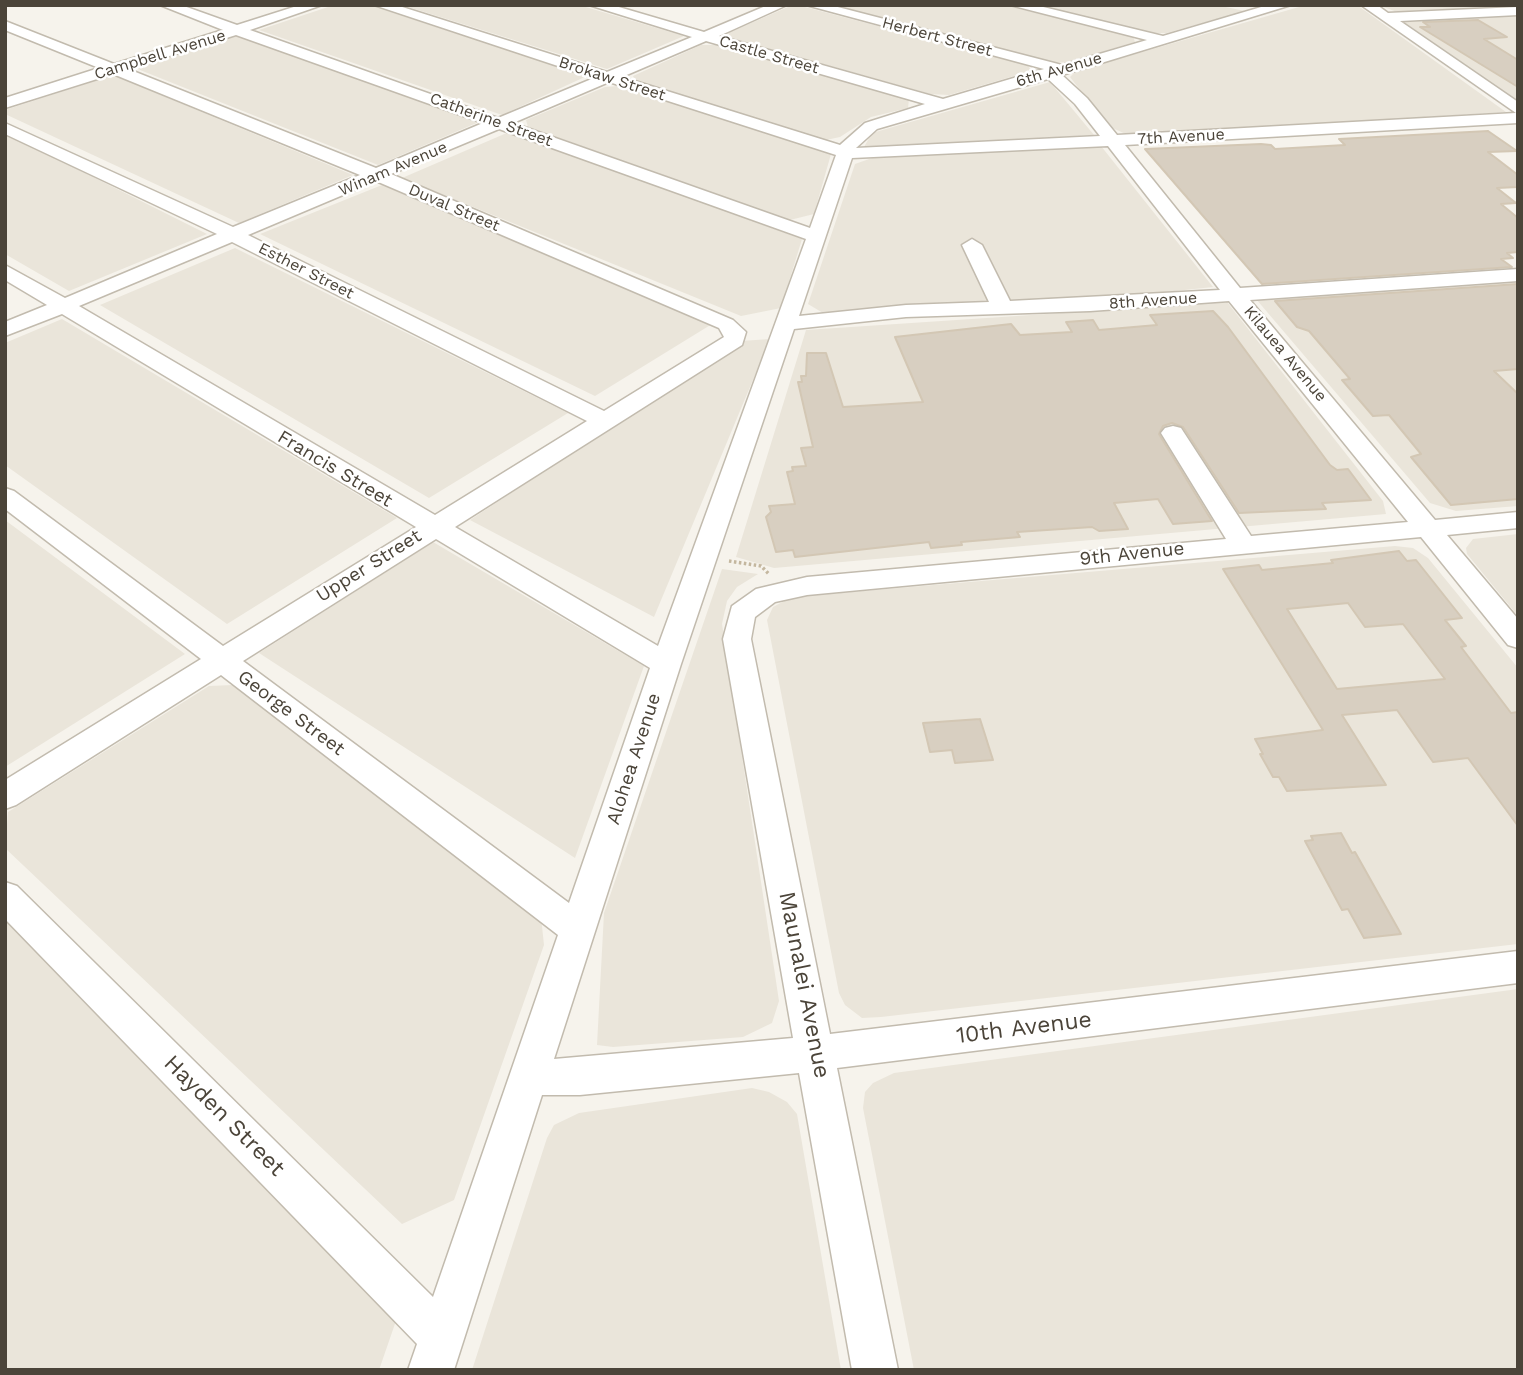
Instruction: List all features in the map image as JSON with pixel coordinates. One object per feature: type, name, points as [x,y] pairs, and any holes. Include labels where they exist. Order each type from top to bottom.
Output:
[{"type":"street","name":"Catherine Street","points":[[167,5],[814,236]]},
{"type":"street","name":"Campbell Avenue","points":[[5,103],[315,5]]},
{"type":"street","name":"Brokaw Street","points":[[381,5],[844,152]]},
{"type":"street","name":"Castle Street","points":[[596,5],[941,104]]},
{"type":"street","name":"Winam Avenue","points":[[5,330],[780,5]]},
{"type":"street","name":"Herbert Street","points":[[813,5],[1055,71]]},
{"type":"street","points":[[1017,5],[1162,40]]},
{"type":"street","points":[[1224,5],[1258,13]]},
{"type":"street","name":"6th Avenue","points":[[844,152],[849,143],[871,126],[1284,5]]},
{"type":"street","points":[[1368,5],[1518,109]]},
{"type":"street","points":[[1386,17],[1518,11]]},
{"type":"street","name":"Duval Street","points":[[5,25],[377,175],[726,324],[735,332],[734,340]]},
{"type":"street","name":"Kilauea Avenue","points":[[1055,71],[1235,295],[1518,638]]},
{"type":"street","name":"7th Avenue","points":[[844,152],[867,154],[1518,118]]},
{"type":"street","name":"Esther Street","points":[[5,128],[234,235],[603,420]]},
{"type":"street","name":"Alohea Avenue","points":[[437,1353],[666,664],[788,323],[814,236],[844,152]]},
{"type":"street","points":[[972,245],[1002,307]]},
{"type":"street","name":"Francis Street","points":[[5,271],[666,664]]},
{"type":"street","name":"8th Avenue","points":[[788,323],[906,311],[1090,305],[1518,275]]},
{"type":"street","name":"Upper Street","points":[[5,796],[734,340]]},
{"type":"street","points":[[1173,433],[1242,543]]},
{"type":"street","name":"George Street","points":[[5,496],[577,929]]},
{"type":"street","name":"9th Avenue","points":[[750,604],[766,595],[807,586],[1242,543],[1518,520]]},
{"type":"street","name":"Maunalei Avenue","points":[[750,604],[737,626],[737,639],[875,1370]]},
{"type":"street","name":"Hayden Street","points":[[5,896],[437,1353]]},
{"type":"street","name":"10th Avenue","points":[[530,1077],[580,1077],[817,1053],[1518,967]]},
{"type":"shaded area","points":[[334,5],[369,5],[587,76],[502,115],[259,30]]},
{"type":"shaded area","points":[[402,5],[579,5],[684,36],[607,69]]},
{"type":"shaded area","points":[[827,5],[1003,5],[1133,36],[1135,42],[1068,62],[1050,63]]},
{"type":"shaded area","points":[[1033,5],[1216,5],[1245,11],[1167,33],[1154,33]]},
{"type":"shaded area","points":[[1306,5],[1357,5],[1506,112],[1128,135],[1108,126],[1070,77],[1076,71]]},
{"type":"shaded area","points":[[1378,5],[1518,5],[1518,8],[1400,13]]},
{"type":"shaded area","points":[[801,6],[1028,65],[1031,71],[949,95],[930,94],[731,38],[728,33],[788,7]]},
{"type":"shaded area","points":[[1518,15],[1518,101],[1402,21],[1405,20]]},
{"type":"shaded area","points":[[240,35],[479,122],[378,165],[135,68]]},
{"type":"shaded area","points":[[701,45],[717,45],[909,99],[908,108],[871,117],[840,137],[826,140],[635,81],[633,76]]},
{"type":"shaded area","points":[[113,75],[353,175],[239,223],[5,114],[5,110]]},
{"type":"shaded area","points":[[1050,82],[1094,135],[864,147],[872,133]]},
{"type":"shaded area","points":[[619,86],[831,154],[814,214],[790,220],[528,127],[526,120],[605,87]]},
{"type":"shaded area","points":[[509,132],[802,239],[781,308],[741,316],[402,178]]},
{"type":"shaded area","points":[[5,133],[207,234],[69,291],[5,254]]},
{"type":"shaded area","points":[[1101,146],[1213,287],[1091,300],[823,313],[808,304],[855,164],[872,158]]},
{"type":"shaded area","points":[[382,185],[712,324],[595,396],[260,234]]},
{"type":"shaded area","points":[[235,248],[568,413],[429,498],[100,305]]},
{"type":"shaded area","points":[[1518,281],[1518,506],[1456,511],[1430,503],[1256,299]]},
{"type":"shaded area","points":[[1227,302],[1383,501],[1386,514],[774,568],[736,557],[806,330]]},
{"type":"shaded area","points":[[62,319],[397,518],[227,624],[5,465],[5,343]]},
{"type":"shaded area","points":[[770,339],[654,617],[470,520],[741,341]]},
{"type":"shaded area","points":[[5,520],[185,654],[5,767]]},
{"type":"shaded area","points":[[1518,534],[1518,616],[1467,554],[1466,548],[1473,539]]},
{"type":"shaded area","points":[[433,542],[644,666],[575,858],[259,653]]},
{"type":"shaded area","points":[[1395,546],[1413,548],[1428,558],[1518,668],[1518,944],[881,1017],[862,1018],[845,1005],[839,993],[767,620],[773,607],[792,597]]},
{"type":"shaded area","points":[[722,569],[758,574],[737,587],[727,601],[722,624],[779,1001],[772,1023],[743,1037],[613,1047],[597,1045],[604,913]]},
{"type":"shaded area","points":[[233,685],[541,917],[544,945],[454,1200],[402,1224],[5,848],[8,812],[209,686]]},
{"type":"shaded area","points":[[5,908],[397,1318],[379,1370],[5,1370]]},
{"type":"shaded area","points":[[1518,989],[1518,1370],[914,1370],[863,1108],[865,1092],[873,1083],[894,1073]]},
{"type":"shaded area","points":[[752,1088],[769,1092],[787,1102],[797,1114],[841,1370],[472,1370],[547,1138],[554,1125],[579,1113]]},
{"type":"building","points":[[1478,20],[1507,37],[1484,39],[1518,60],[1518,87],[1420,27],[1430,27],[1423,22]]},
{"type":"building","points":[[1488,131],[1517,151],[1488,152],[1518,175],[1518,187],[1497,188],[1516,203],[1501,204],[1518,218],[1518,252],[1507,253],[1513,258],[1501,259],[1512,267],[1262,284],[1145,149],[1261,144],[1271,145],[1275,149],[1345,145],[1339,139]]},
{"type":"building","points":[[1518,284],[1518,369],[1494,371],[1518,394],[1518,499],[1451,505],[1411,457],[1421,454],[1389,415],[1373,416],[1342,380],[1350,379],[1309,331],[1297,327],[1275,301]]},
{"type":"building","points":[[1213,311],[1228,327],[1330,465],[1337,470],[1348,469],[1371,500],[1322,503],[1326,509],[1239,513],[1183,427],[1172,423],[1163,426],[1159,434],[1212,521],[1173,524],[1158,499],[1114,503],[1128,529],[1099,531],[1092,527],[1017,532],[1020,537],[961,542],[962,545],[931,548],[929,542],[795,557],[793,550],[776,552],[766,517],[771,512],[769,506],[795,504],[787,472],[793,471],[792,467],[806,466],[801,448],[813,447],[798,382],[802,382],[801,376],[806,376],[807,353],[826,353],[843,407],[923,402],[895,337],[1011,324],[1020,335],[1072,332],[1066,322],[1093,320],[1099,330],[1157,325],[1150,315]]},
{"type":"building","points":[[1399,551],[1407,561],[1416,560],[1462,618],[1445,620],[1466,646],[1461,647],[1511,713],[1518,712],[1518,826],[1468,758],[1433,762],[1397,710],[1342,715],[1386,785],[1287,791],[1279,777],[1273,777],[1255,739],[1323,730],[1223,569],[1259,565],[1262,570],[1333,563],[1331,560]],"holes":[[[1348,603],[1365,627],[1403,624],[1445,679],[1337,689],[1287,609]]]},
{"type":"building","points":[[980,719],[993,760],[955,763],[952,750],[930,752],[923,723]]},
{"type":"building","points":[[1341,833],[1352,853],[1355,852],[1401,934],[1364,938],[1348,909],[1342,910],[1305,841],[1313,840],[1311,836]]}]
